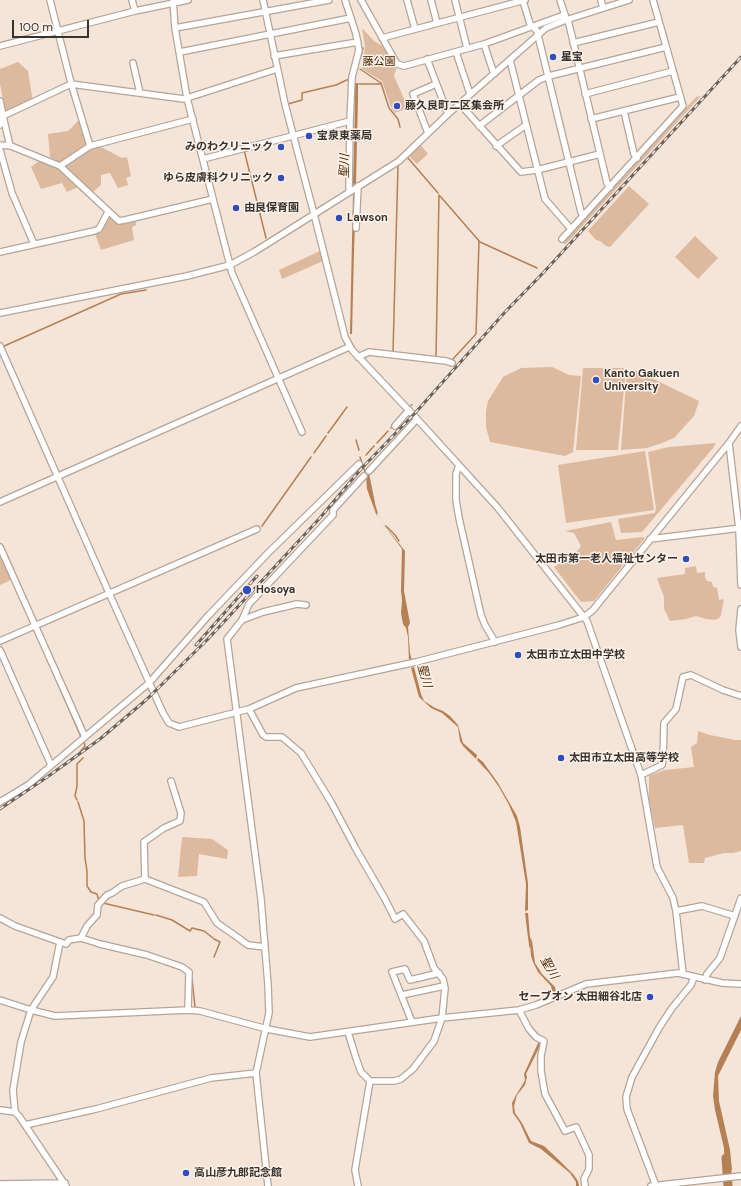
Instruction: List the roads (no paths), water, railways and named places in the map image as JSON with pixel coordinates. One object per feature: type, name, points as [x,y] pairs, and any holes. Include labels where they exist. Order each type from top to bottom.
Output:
[{"type":"street","points":[[50,0],[90,146]]},
{"type":"street","points":[[132,0],[135,11]]},
{"type":"street","points":[[0,46],[173,1],[188,0]]},
{"type":"street","points":[[263,0],[274,56],[293,135],[343,332],[349,347],[409,410],[498,508],[584,616],[641,775],[657,867],[673,898],[676,911],[683,974]]},
{"type":"street","points":[[175,28],[329,0]]},
{"type":"street","points":[[345,0],[358,42],[358,55],[352,77],[350,121],[356,228]]},
{"type":"street","points":[[363,0],[397,64],[406,66],[484,44],[533,26],[629,0]]},
{"type":"street","points":[[407,0],[415,29]]},
{"type":"street","points":[[431,0],[437,23]]},
{"type":"street","points":[[455,0],[467,48]]},
{"type":"street","points":[[382,38],[524,0],[530,24],[537,31],[581,212],[584,216]]},
{"type":"street","points":[[560,0],[573,42],[607,182],[610,186]]},
{"type":"street","points":[[601,0],[603,8]]},
{"type":"street","points":[[562,239],[683,106],[653,0]]},
{"type":"street","points":[[173,1],[175,28],[187,98],[232,273],[302,432]]},
{"type":"street","points":[[180,52],[351,18]]},
{"type":"street","points":[[0,313],[149,284],[230,265],[254,252],[399,160],[470,94],[546,28],[566,18]]},
{"type":"street","points":[[573,42],[659,22]]},
{"type":"street","points":[[274,56],[358,42]]},
{"type":"street","points":[[484,44],[494,74]]},
{"type":"street","points":[[479,126],[539,80],[548,76],[666,47]]},
{"type":"street","points":[[456,52],[470,94]]},
{"type":"street","points":[[427,59],[448,114]]},
{"type":"street","points":[[510,60],[545,199],[571,229]]},
{"type":"street","points":[[133,63],[140,93]]},
{"type":"street","points":[[0,125],[3,116],[72,84],[184,99],[277,69]]},
{"type":"street","points":[[585,94],[673,71]]},
{"type":"street","points":[[428,133],[413,94],[436,84]]},
{"type":"street","points":[[591,118],[680,97]]},
{"type":"street","points":[[0,101],[10,146]]},
{"type":"street","points":[[460,104],[519,171],[524,172],[537,170],[600,154]]},
{"type":"street","points":[[624,111],[634,154],[637,158]]},
{"type":"street","points":[[60,166],[90,146],[193,119]]},
{"type":"street","points":[[203,159],[350,121]]},
{"type":"street","points":[[496,146],[526,125]]},
{"type":"street","points":[[0,145],[10,146],[26,151],[60,166],[118,221],[213,199]]},
{"type":"street","points":[[0,150],[12,193],[34,244]]},
{"type":"street","points":[[0,252],[34,244],[56,241],[94,231],[98,229],[108,212]]},
{"type":"street","points":[[0,502],[349,347]]},
{"type":"street","points":[[1,349],[149,683],[169,723],[179,727],[249,709],[296,688],[413,663],[558,625],[584,616],[601,600],[729,443],[741,426]]},
{"type":"street","points":[[358,357],[369,352],[452,363]]},
{"type":"street","points":[[395,426],[409,410]]},
{"type":"street","points":[[268,1186],[256,1073],[267,1029],[269,1013],[265,947],[261,899],[227,639],[242,620],[249,604],[333,515],[333,510],[417,419]]},
{"type":"street","points":[[729,443],[740,528],[741,585]]},
{"type":"street","points":[[0,802],[28,785],[149,683],[208,616],[268,553],[359,464]]},
{"type":"street","points":[[459,465],[456,474],[456,500],[459,518],[481,615],[485,625],[496,642]]},
{"type":"street","points":[[0,642],[257,528]]},
{"type":"street","points":[[650,539],[740,528]]},
{"type":"street","points":[[0,547],[85,737]]},
{"type":"street","points":[[242,620],[263,612],[298,604],[306,605]]},
{"type":"street","points":[[741,609],[739,630],[741,648]]},
{"type":"street","points":[[0,650],[51,765]]},
{"type":"street","points":[[641,775],[662,765],[664,723],[676,709],[683,677],[691,675],[723,690],[741,696]]},
{"type":"street","points":[[249,709],[263,735],[266,737],[282,737],[301,753],[331,802],[395,919],[403,914],[424,941],[434,968],[443,979],[442,1018],[434,1041],[408,1074],[401,1079],[394,1081],[370,1081],[361,1072],[348,1032]]},
{"type":"street","points":[[145,879],[144,842],[164,828],[180,820],[181,813],[171,781]]},
{"type":"street","points":[[81,938],[87,926],[97,915],[98,905],[107,895],[112,894],[122,886],[145,879],[204,902],[217,923],[248,945],[265,947]]},
{"type":"street","points":[[705,980],[707,974],[720,958],[741,898]]},
{"type":"street","points":[[676,911],[702,906],[735,916]]},
{"type":"street","points":[[0,918],[15,926],[66,944],[69,940],[81,938],[147,955],[182,967],[189,972],[188,1010]]},
{"type":"street","points":[[60,942],[53,977],[31,1010],[16,1068],[13,1090],[15,1112],[25,1124],[65,1184]]},
{"type":"street","points":[[412,1022],[392,972],[405,969],[410,980],[439,973]]},
{"type":"street","points":[[0,1000],[55,1016],[188,1010],[200,1011],[267,1029],[310,1037],[442,1018],[519,1010],[536,1005],[586,984],[661,975],[683,974],[722,983],[741,984]]},
{"type":"street","points":[[694,977],[691,985],[672,1008],[659,1028],[632,1077],[626,1097],[627,1109],[654,1186],[739,1177]]},
{"type":"street","points":[[402,995],[444,986]]},
{"type":"street","points":[[519,1010],[529,1029],[536,1037],[544,1041],[541,1056],[541,1071],[545,1094],[565,1131],[576,1128],[589,1155],[589,1169],[584,1178],[585,1186]]},
{"type":"street","points":[[25,1124],[96,1109],[211,1078],[256,1073]]},
{"type":"street","points":[[358,1186],[355,1170],[370,1081]]},
{"type":"street","points":[[0,1110],[3,1112],[15,1112]]},
{"type":"street","points":[[0,1184],[65,1184]]},
{"type":"waterway","name":"聖川","points":[[361,56],[363,48]]},
{"type":"waterway","points":[[360,69],[381,83],[389,108],[398,119],[400,127]]},
{"type":"waterway","points":[[288,104],[302,100],[302,93],[336,85],[349,79]]},
{"type":"waterway","points":[[359,84],[381,84]]},
{"type":"waterway","name":"聖川","points":[[354,187],[356,87]]},
{"type":"waterway","points":[[244,150],[266,238]]},
{"type":"waterway","points":[[408,158],[438,193]]},
{"type":"waterway","points":[[393,352],[398,165]]},
{"type":"waterway","points":[[436,357],[439,195]]},
{"type":"waterway","points":[[440,196],[480,242],[537,268]]},
{"type":"waterway","points":[[453,359],[476,334],[479,241]]},
{"type":"waterway","points":[[2,347],[121,294],[146,290]]},
{"type":"waterway","points":[[436,357],[442,358]]},
{"type":"waterway","points":[[328,433],[347,407]]},
{"type":"waterway","points":[[377,443],[388,431]]},
{"type":"waterway","points":[[314,453],[326,436]]},
{"type":"waterway","name":"聖川","points":[[356,440],[359,450]]},
{"type":"waterway","points":[[366,455],[374,446]]},
{"type":"waterway","points":[[262,526],[311,457]]},
{"type":"waterway","name":"聖川","points":[[360,457],[366,475]]},
{"type":"waterway","name":"聖川","points":[[374,503],[377,513]]},
{"type":"waterway","name":"聖川","points":[[386,526],[399,541]]},
{"type":"waterway","points":[[2,559],[16,589]]},
{"type":"waterway","points":[[17,592],[24,606]]},
{"type":"waterway","points":[[34,629],[81,737]]},
{"type":"waterway","points":[[80,752],[85,746],[84,742]]},
{"type":"waterway","points":[[77,800],[75,796],[77,786],[77,764],[83,758]]},
{"type":"waterway","points":[[78,802],[84,821],[87,886],[91,892],[97,894],[99,901]]},
{"type":"waterway","points":[[103,903],[154,915]]},
{"type":"waterway","points":[[156,915],[172,920],[190,931],[192,928],[204,931],[213,938]]},
{"type":"waterway","points":[[214,939],[220,942],[214,957]]},
{"type":"waterway","name":"聖川","points":[[529,939],[530,947]]},
{"type":"waterway","points":[[192,979],[195,1007]]},
{"type":"waterway","points":[[726,1158],[728,1186]]},
{"type":"railway","points":[[0,809],[100,739],[146,700],[208,639],[319,519],[361,469],[416,412],[506,311],[544,272],[741,57]]},
{"type":"railway","points":[[196,645],[257,576]]},
{"type":"place","name":"星宝","points":[[553,57]]},
{"type":"place","name":"藤久良町二区集会所","points":[[397,106]]},
{"type":"place","name":"宝泉東薬局","points":[[309,136]]},
{"type":"place","name":"みのわクリニック","points":[[281,147]]},
{"type":"place","name":"ゆら皮膚科クリニック","points":[[281,178]]},
{"type":"place","name":"由良保育園","points":[[236,208]]},
{"type":"place","name":"Lawson","points":[[339,218]]},
{"type":"place","name":"Kanto Gakuen University","points":[[596,380]]},
{"type":"place","name":"太田市第一老人福祉センター","points":[[686,559]]},
{"type":"place","name":"Hosoya","points":[[247,590]]},
{"type":"place","name":"太田市立太田中学校","points":[[518,655]]},
{"type":"place","name":"太田市立太田高等学校","points":[[561,758]]},
{"type":"place","name":"セーブオン 太田細谷北店","points":[[650,997]]},
{"type":"place","name":"高山彦九郎記念館","points":[[186,1173]]},
{"type":"park label","name":"藤公園","points":[[379,62]]}]
